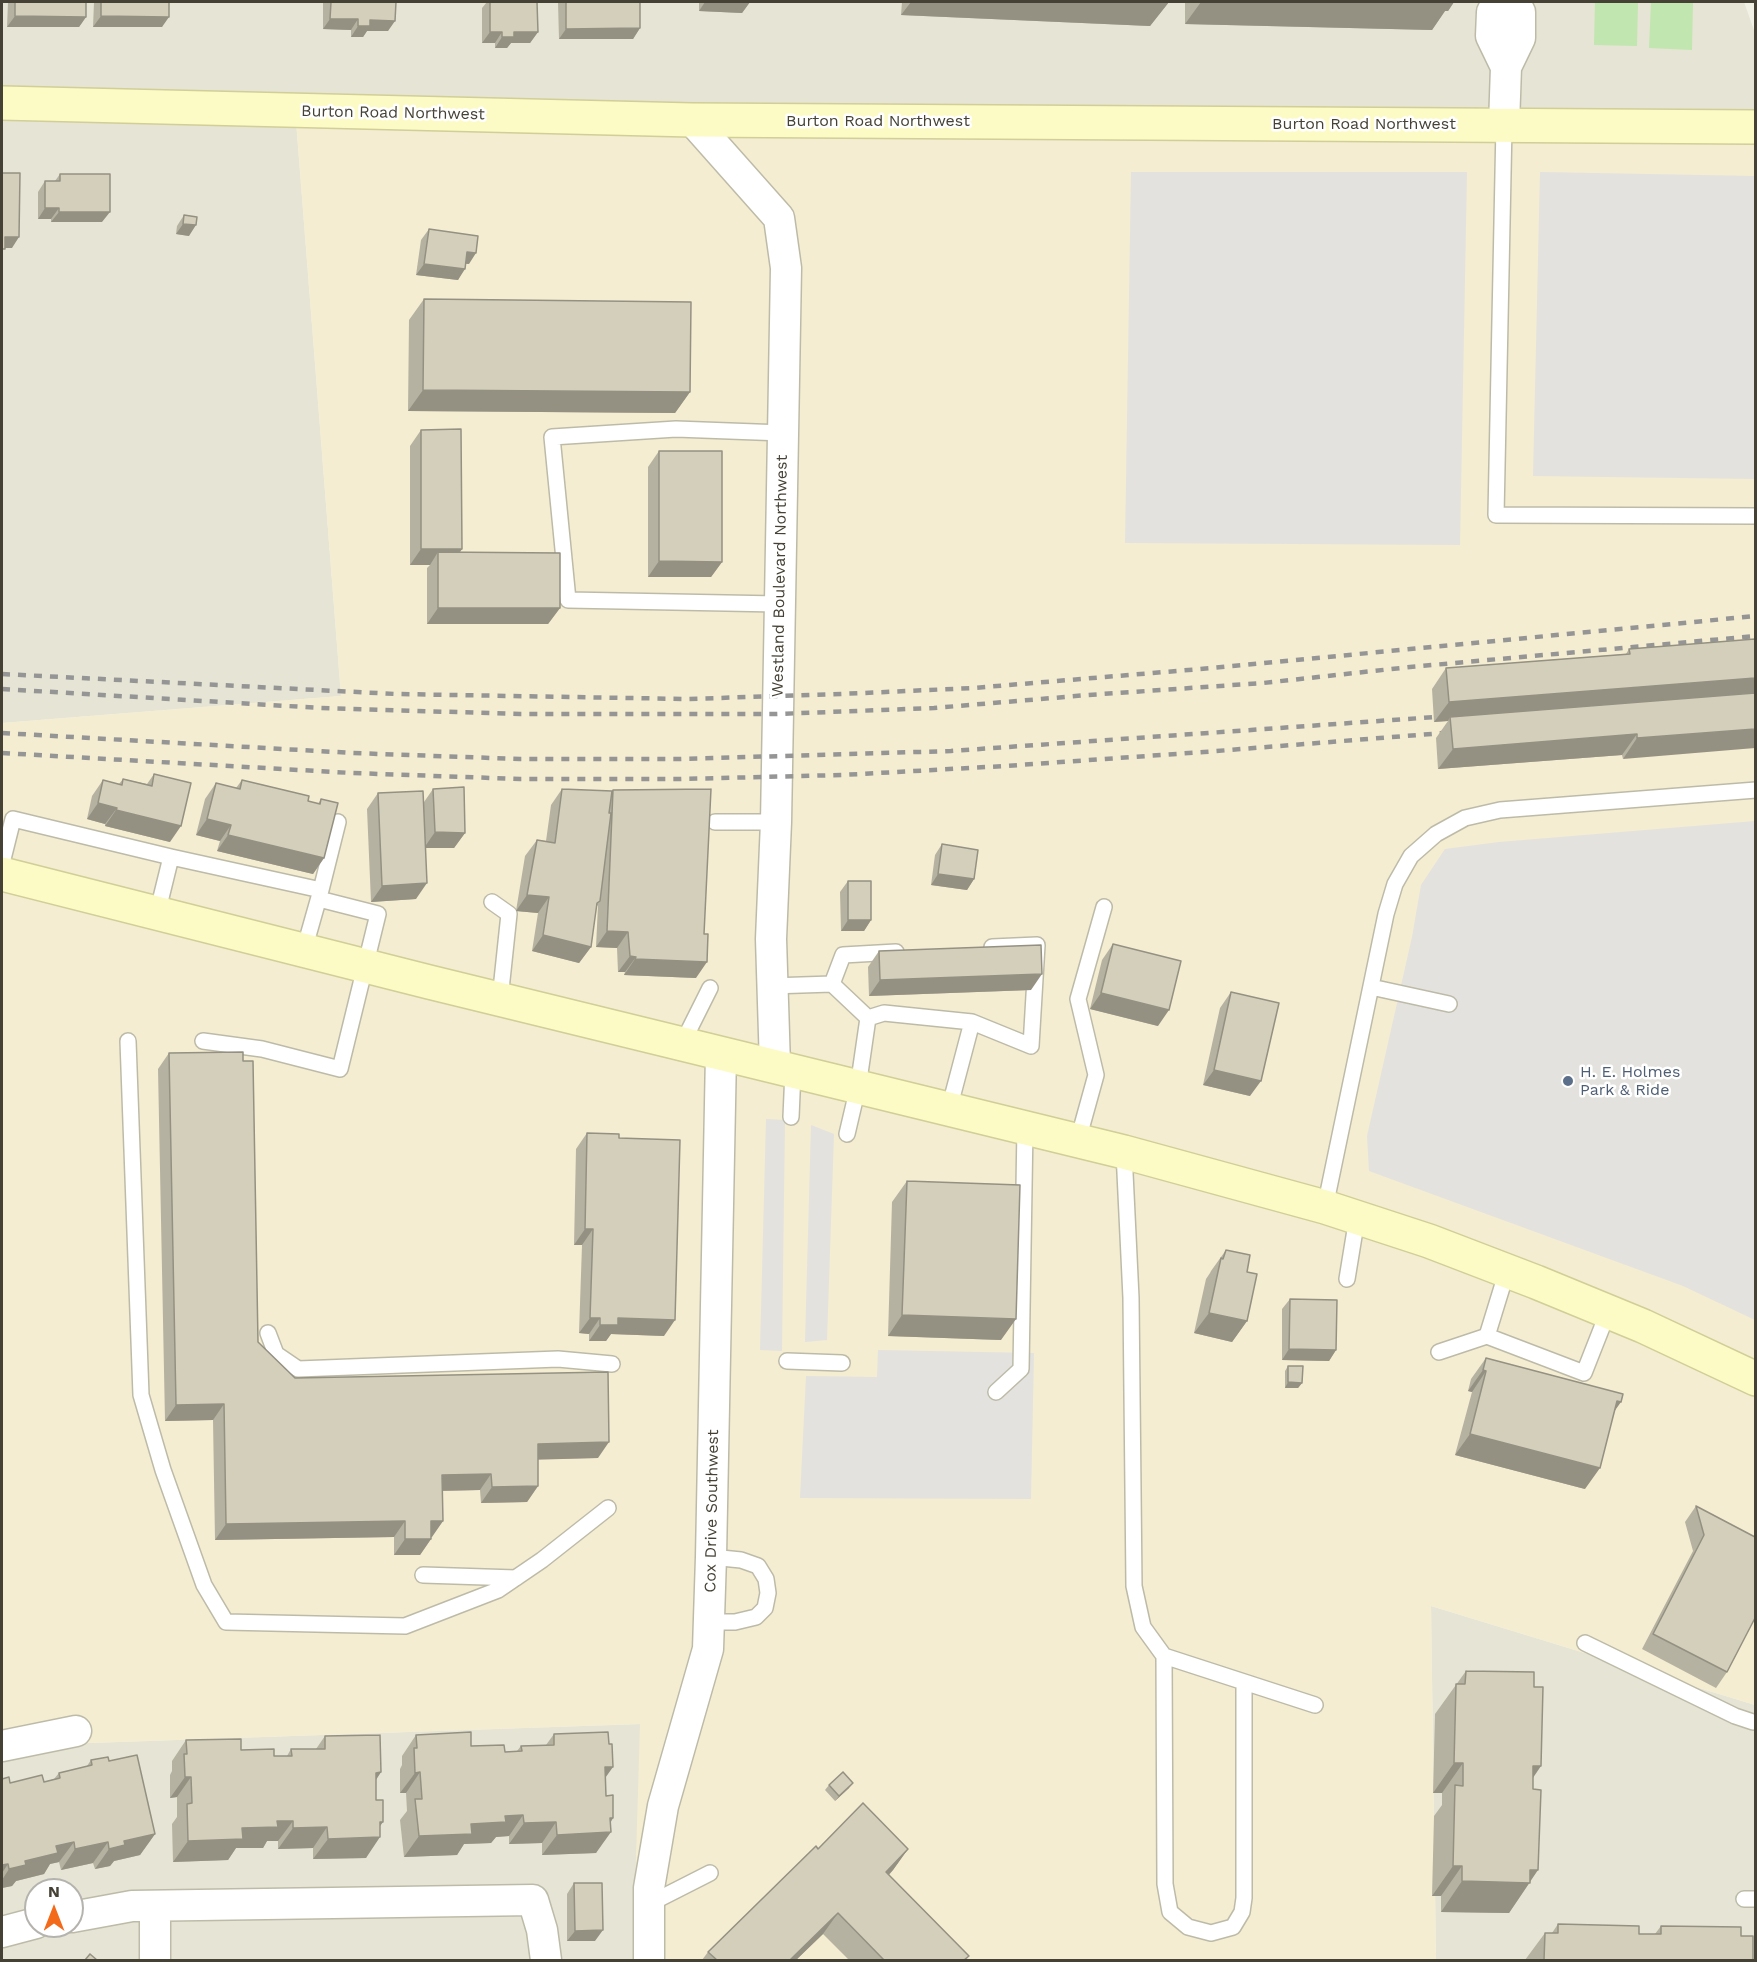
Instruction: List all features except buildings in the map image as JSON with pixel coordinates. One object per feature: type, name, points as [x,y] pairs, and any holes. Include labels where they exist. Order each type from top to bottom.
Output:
[{"type":"main road","name":"Burton Road Northwest","points":[[2,103],[692,120],[1755,128]]},
{"type":"main road","points":[[2,874],[721,1054],[1078,1140],[1325,1207],[1429,1241],[1507,1270],[1608,1312],[1755,1379]]},
{"type":"street","points":[[1498,2],[1492,12],[1491,36],[1506,67]]},
{"type":"street","points":[[1504,125],[1506,67],[1520,38],[1520,12],[1514,2]]},
{"type":"street","name":"Westland Boulevard Northwest","points":[[692,120],[779,218],[786,268],[778,604],[776,822],[771,939],[771,986],[784,1069]]},
{"type":"street","name":"Cox Drive Southwest","points":[[649,1960],[650,1888],[663,1806],[708,1649],[721,1054]]},
{"type":"street","points":[[2,1746],[76,1731]]},
{"type":"street","points":[[84,1915],[132,1906],[533,1899],[542,1930],[546,1960]]},
{"type":"street","points":[[155,1906],[155,1960]]},
{"type":"street","points":[[2,1932],[24,1926]]},
{"type":"lane","points":[[1504,125],[1496,515],[1755,516]]},
{"type":"lane","points":[[778,604],[568,600],[552,437],[676,429],[783,433]]},
{"type":"lane","points":[[1325,1207],[1386,914],[1395,884],[1412,856],[1436,834],[1465,818],[1500,810],[1755,790]]},
{"type":"lane","points":[[2,863],[12,819],[320,894],[378,914],[340,1069],[262,1049],[203,1041]]},
{"type":"lane","points":[[304,950],[338,822]]},
{"type":"lane","points":[[715,822],[776,822]]},
{"type":"lane","points":[[157,914],[171,857]]},
{"type":"lane","points":[[492,902],[509,914],[500,999]]},
{"type":"lane","points":[[1078,1140],[1096,1075],[1078,999],[1104,907]]},
{"type":"lane","points":[[868,1018],[884,1013],[972,1022],[1031,1046],[1037,945],[980,948]]},
{"type":"lane","points":[[832,984],[843,955],[912,952]]},
{"type":"lane","points":[[771,986],[832,984],[868,1018]]},
{"type":"lane","points":[[1371,987],[1449,1004]]},
{"type":"lane","points":[[682,1044],[710,988]]},
{"type":"lane","points":[[848,1134],[858,1087],[868,1018]]},
{"type":"lane","points":[[949,1109],[972,1022]]},
{"type":"lane","points":[[128,1041],[141,1395],[163,1470],[204,1585],[226,1622],[405,1626],[498,1590],[608,1508]]},
{"type":"lane","points":[[784,1069],[790,1117]]},
{"type":"lane","points":[[996,1392],[1021,1369],[1025,1127]]},
{"type":"lane","points":[[1124,1152],[1131,1298],[1134,1586],[1143,1627],[1164,1656],[1165,1884],[1170,1912],[1188,1928],[1211,1933],[1233,1927],[1242,1912],[1244,1898],[1244,1682]]},
{"type":"lane","points":[[1347,1279],[1358,1218]]},
{"type":"lane","points":[[1486,1336],[1507,1270]]},
{"type":"lane","points":[[1439,1352],[1486,1336],[1584,1373],[1608,1312]]},
{"type":"lane","points":[[268,1333],[276,1354],[298,1369],[558,1359],[612,1364]]},
{"type":"lane","points":[[787,1361],[842,1363]]},
{"type":"lane","points":[[709,1622],[735,1622],[756,1617],[765,1608],[768,1593],[766,1579],[758,1566],[741,1560],[711,1557]]},
{"type":"lane","points":[[423,1575],[516,1578]]},
{"type":"lane","points":[[1585,1643],[1735,1716],[1755,1723]]},
{"type":"lane","points":[[1164,1656],[1315,1705]]},
{"type":"lane","points":[[650,1904],[710,1873]]},
{"type":"shaded area","points":[[2,2],[1744,2],[1755,33],[1755,117],[296,121],[341,696],[2,723]]},
{"type":"shaded area","points":[[1755,117],[1755,1705],[1431,1606],[1436,1960],[633,1960],[640,1724],[2,1746],[2,723],[341,696],[296,120]]},
{"type":"shaded area","points":[[1131,172],[1467,172],[1460,545],[1125,543]]},
{"type":"shaded area","points":[[1540,172],[1755,176],[1755,479],[1533,476]]},
{"type":"shaded area","name":"H. E. Holmes Park & Ride","points":[[1755,821],[1755,1320],[1683,1286],[1369,1171],[1367,1136],[1412,937],[1421,885],[1445,849],[1499,842]]},
{"type":"shaded area","points":[[766,1119],[785,1120],[782,1351],[760,1350]]},
{"type":"shaded area","points":[[811,1125],[834,1134],[827,1340],[805,1342]]},
{"type":"shaded area","points":[[878,1350],[1034,1353],[1031,1499],[800,1498],[806,1376],[877,1377]]},
{"type":"shaded area","points":[[1431,1606],[1755,1705],[1755,1960],[1436,1960]]},
{"type":"shaded area","points":[[641,1724],[633,1960],[2,1960],[2,1746]]},
{"type":"green space","points":[[1595,2],[1638,2],[1637,46],[1594,45]]},
{"type":"green space","points":[[1651,2],[1693,2],[1692,50],[1649,48]]},
{"type":"railway","points":[[2,674],[396,694],[687,699],[841,694],[973,688],[1212,668],[1756,616]]},
{"type":"railway","points":[[2,689],[321,708],[520,714],[777,714],[934,708],[1263,683],[1410,667],[1756,636]]},
{"type":"railway","points":[[2,733],[353,753],[520,759],[681,759],[951,751],[1450,716]]},
{"type":"railway","points":[[2,753],[352,773],[520,779],[681,779],[842,775],[1005,766],[1456,732]]},
{"type":"place","name":"H. E. Holmes Park & Ride","points":[[1568,1081]]}]
